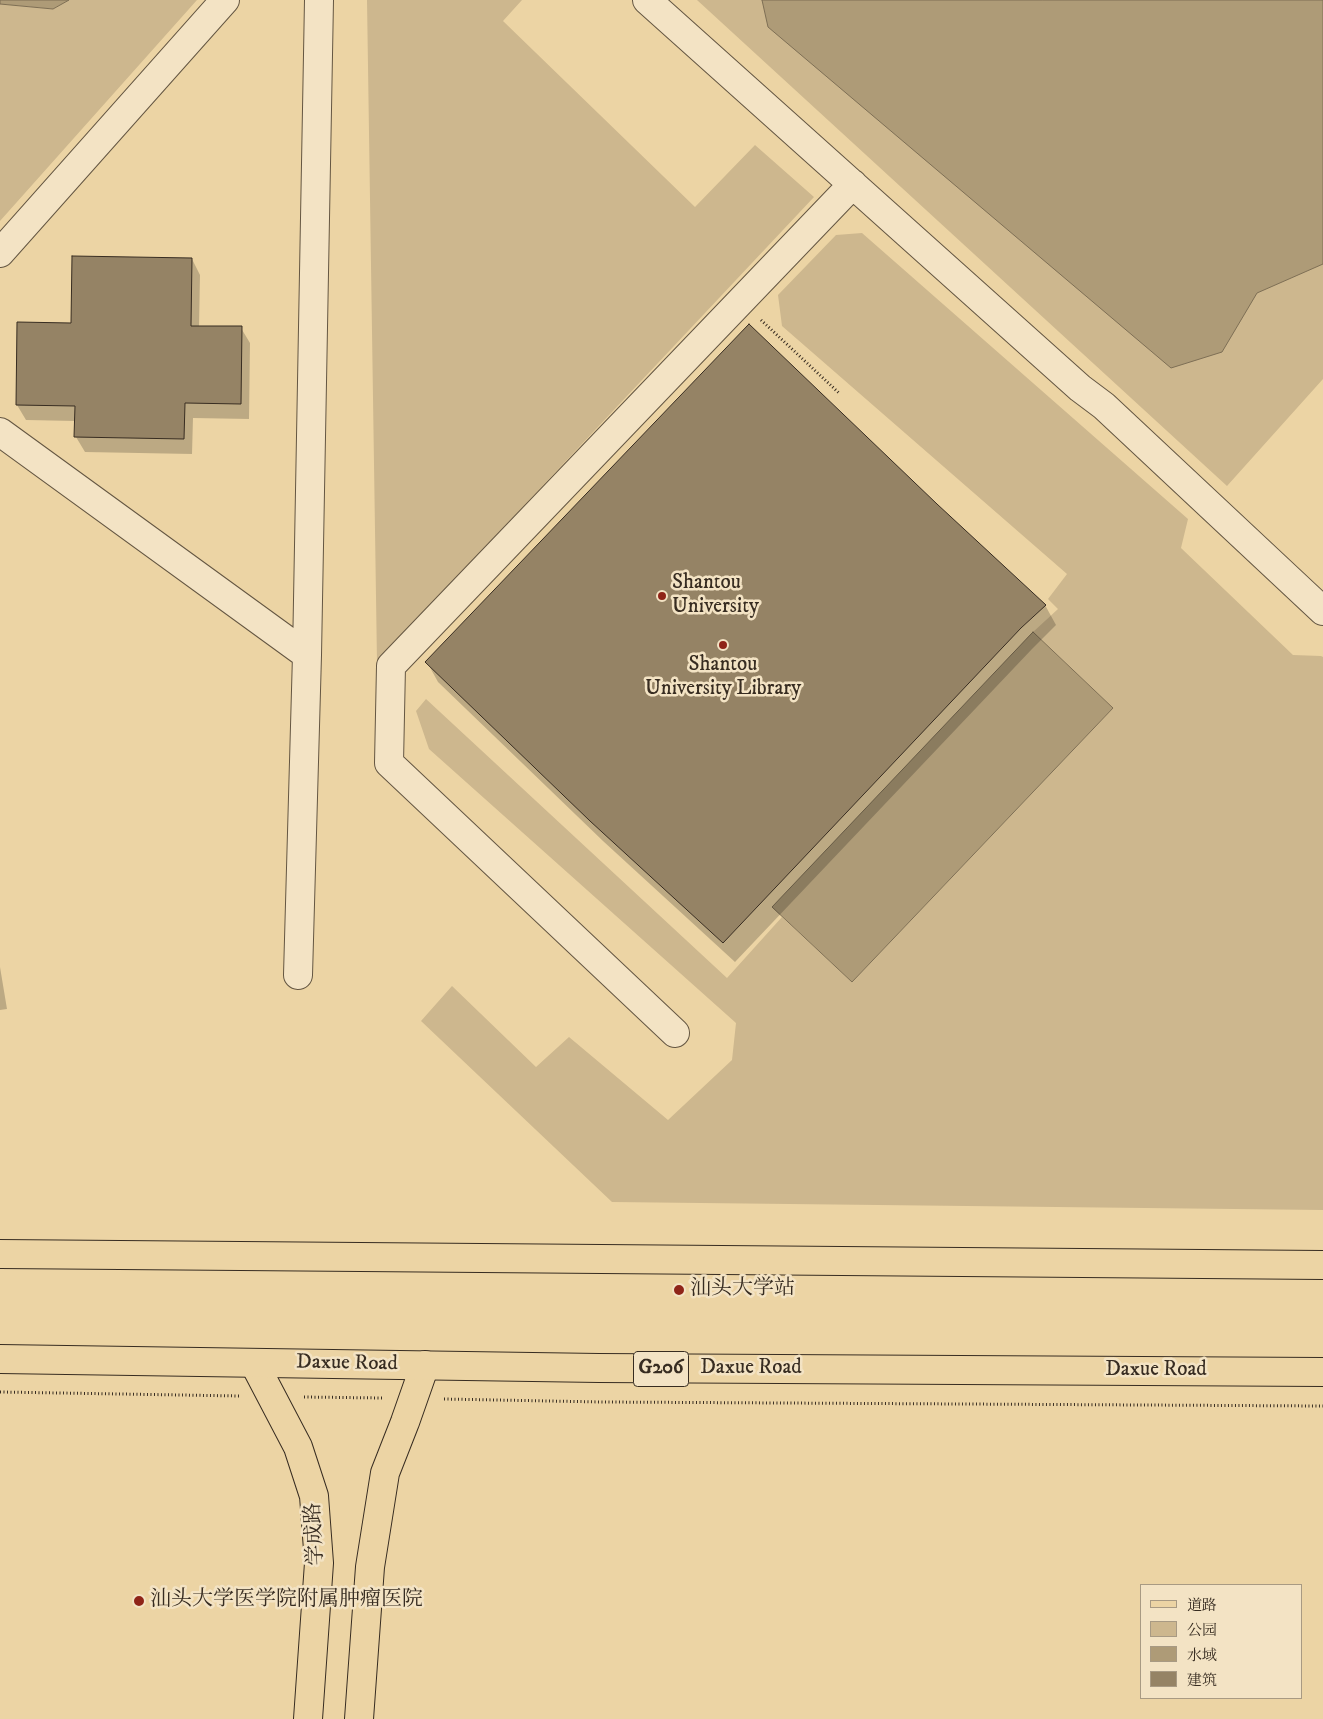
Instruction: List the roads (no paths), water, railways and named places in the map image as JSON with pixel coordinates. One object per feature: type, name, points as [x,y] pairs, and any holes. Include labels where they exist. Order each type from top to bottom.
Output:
[{"type":"main road","points":[[0,1254],[1323,1265]]},
{"type":"main road","name":"Daxue Road","points":[[0,1359],[599,1368],[1323,1372]]},
{"type":"main road","name":"学成路","points":[[254,1363],[298,1447],[314,1496],[319,1564],[308,1719]]},
{"type":"main road","points":[[359,1719],[370,1567],[385,1473],[425,1366]]},
{"type":"street","points":[[0,253],[225,0]]},
{"type":"street","points":[[298,975],[307,656],[319,0]]},
{"type":"street","points":[[647,0],[1080,388],[1104,406],[1323,612]]},
{"type":"street","points":[[674,1033],[389,763],[390,666],[853,184]]},
{"type":"street","points":[[0,432],[307,656]]},
{"type":"water","points":[[0,0],[69,0],[53,9],[0,4]]},
{"type":"water","points":[[762,0],[1323,0],[1323,264],[1257,293],[1222,352],[1171,368],[768,27]]},
{"type":"water","points":[[1033,632],[1113,708],[852,982],[772,907]]},
{"type":"place","name":"Shantou University","points":[[662,596]]},
{"type":"place","name":"Shantou University Library","points":[[723,645]]},
{"type":"place","name":"汕头大学站","points":[[679,1290]]},
{"type":"place","name":"汕头大学医学院附属肿瘤医院","points":[[139,1601]]}]
